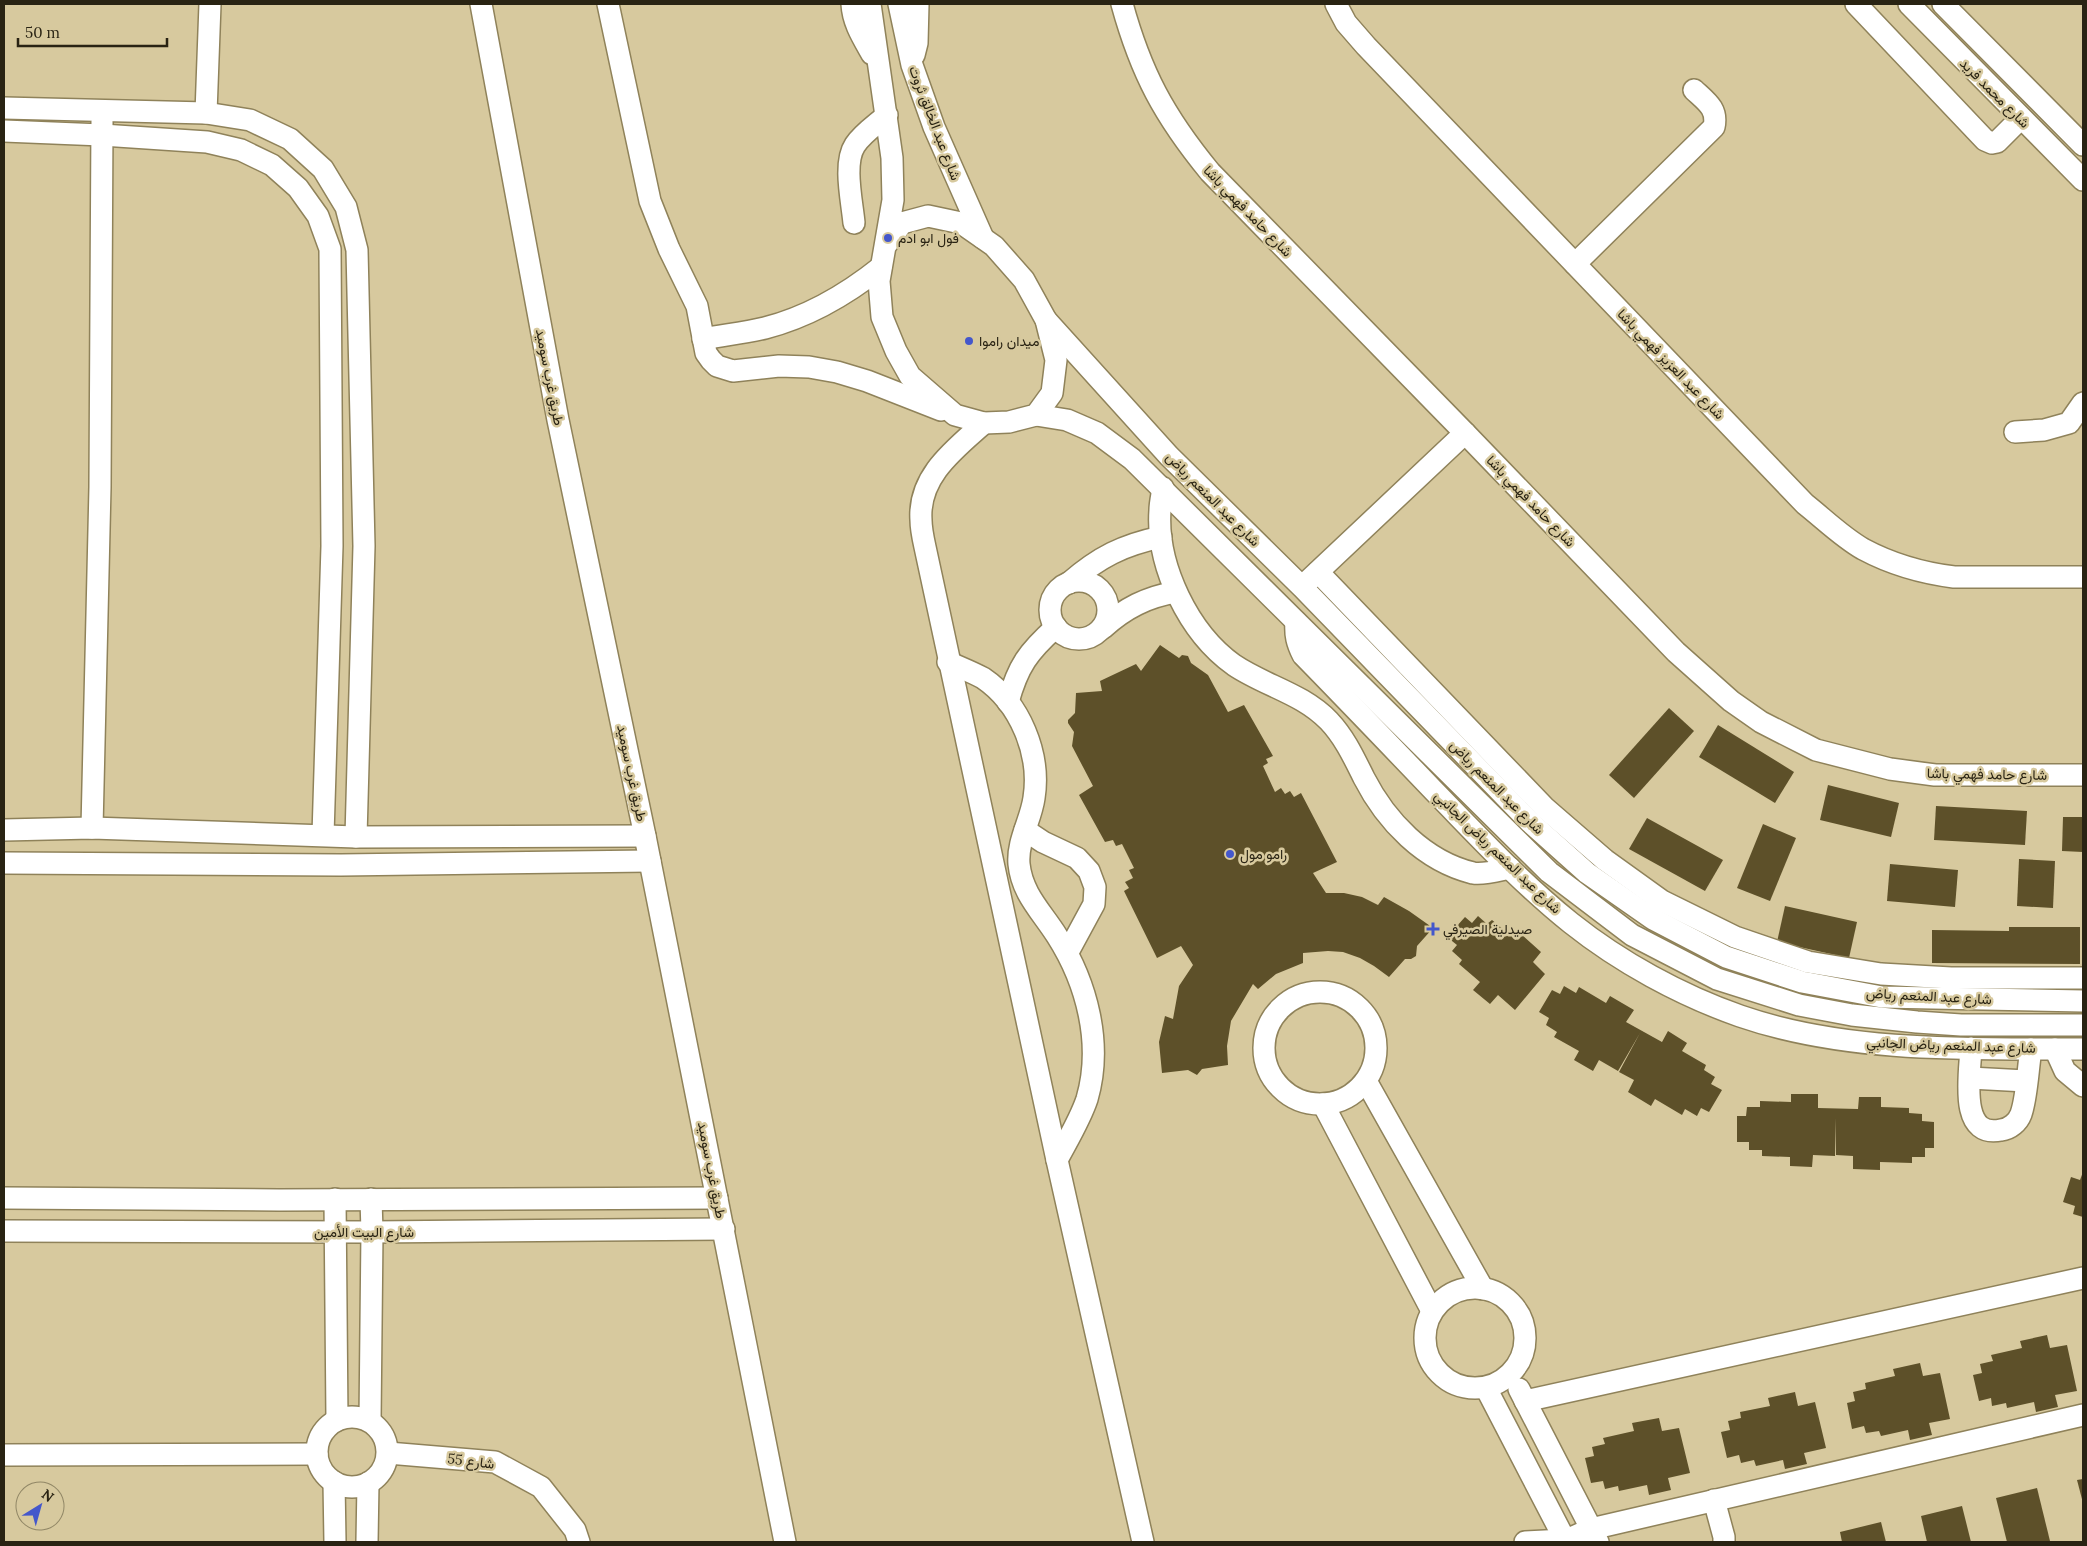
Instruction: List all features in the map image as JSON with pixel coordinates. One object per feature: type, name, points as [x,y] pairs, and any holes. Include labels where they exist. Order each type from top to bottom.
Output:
[{"type":"street","points":[[206,112],[210,4]]},
{"type":"street","name":"طريق غرب سوميد","points":[[481,4],[558,420],[645,836],[786,1542]]},
{"type":"street","points":[[608,4],[650,201],[669,249],[696,306],[706,353],[711,360],[725,370],[733,371],[779,366],[809,367],[838,372],[867,381],[955,416],[984,423],[1009,422],[1036,415],[1052,393],[1056,360],[1046,320],[1024,280],[994,246],[961,224],[928,216],[902,223],[886,246]]},
{"type":"street","points":[[852,4],[852,12],[860,34],[872,53],[880,72]]},
{"type":"street","points":[[870,4],[892,158],[893,200],[879,281],[882,317],[896,351],[910,376],[955,416]]},
{"type":"street","name":"شارع عبد الخالق ثروت","points":[[898,4],[912,65],[934,127],[983,238]]},
{"type":"street","points":[[912,65],[917,42],[918,4]]},
{"type":"street","name":"شارع حامد فهمي باشا","points":[[1122,4],[1133,42],[1144,70],[1162,106],[1184,141],[1210,172],[1676,652],[1731,701],[1761,722],[1816,750],[1890,769],[1935,775],[2083,775]]},
{"type":"street","name":"شارع عبد العزيز فهمي باشا","points":[[1336,4],[1346,23],[1366,46],[1805,504],[1862,548],[1914,570],[1954,577],[2083,577]]},
{"type":"street","points":[[1856,4],[1985,140],[1992,143],[1997,142],[2021,118]]},
{"type":"street","name":"شارع محمد فريد","points":[[1909,4],[2083,180]]},
{"type":"street","name":"شارع محمد فريد","points":[[1943,4],[2083,145]]},
{"type":"street","points":[[1575,264],[1714,127],[1716,117],[1713,108],[1694,90]]},
{"type":"street","points":[[4,108],[206,112],[250,120],[290,139],[323,169],[346,207],[357,250],[364,546],[340,836]]},
{"type":"street","points":[[92,828],[100,487],[102,110]]},
{"type":"street","points":[[854,223],[849,167],[851,152],[859,140],[887,115]]},
{"type":"street","points":[[4,131],[207,142],[241,150],[272,165],[292,182],[318,216],[330,249],[332,546],[341,865]]},
{"type":"street","points":[[703,339],[764,328],[790,320],[838,298],[881,266]]},
{"type":"street","name":"شارع عبد المنعم رياض","points":[[1046,320],[1156,443],[1537,815],[1587,873],[1653,919],[1726,957],[1802,982],[1882,997],[2083,1001]]},
{"type":"street","points":[[2015,432],[2044,430],[2069,423],[2083,404]]},
{"type":"street","name":"شارع عبد المنعم رياض","points":[[1036,415],[1067,420],[1097,433],[1132,458],[1549,872],[1632,935],[1717,978],[1799,1005],[1852,1015],[1962,1025],[2083,1025]]},
{"type":"street","points":[[984,423],[948,455],[934,472],[923,494],[921,519],[923,539],[1056,1160],[1142,1542]]},
{"type":"street","points":[[1289,614],[1302,587],[1465,433]]},
{"type":"street","points":[[1163,488],[1160,511],[1161,537],[1169,573],[1183,609],[1206,640],[1235,665],[1301,698],[1328,720],[1350,748],[1365,780],[1389,817],[1413,842],[1442,861],[1474,873],[1510,868]]},
{"type":"street","points":[[1161,537],[1135,542],[1112,552],[1089,566],[1060,588],[1053,596],[1050,606],[1051,617],[1063,634],[1074,638],[1084,638],[1103,628],[1118,614],[1136,603],[1176,592]]},
{"type":"street","points":[[332,546],[364,546]]},
{"type":"street","points":[[1318,572],[1537,815],[1662,900],[1735,937],[1808,962],[1882,974],[1951,978],[2083,978]]},
{"type":"street","points":[[1069,583],[1079,580],[1090,582],[1102,592],[1108,607],[1107,618],[1103,628]]},
{"type":"street","name":"شارع عبد المنعم رياض الجانبي","points":[[1289,614],[1297,645],[1303,655],[1510,868],[1571,923],[1624,960],[1680,991],[1740,1016],[1800,1032],[1858,1041],[1970,1048],[2083,1049]]},
{"type":"street","points":[[1008,702],[1015,678],[1026,657],[1056,626]]},
{"type":"street","points":[[948,662],[983,678],[1008,702],[1026,731],[1035,764],[1034,798],[1020,847],[1019,864],[1027,895],[1047,920],[1068,952],[1085,996],[1091,1024],[1093,1062],[1086,1099],[1056,1160]]},
{"type":"street","points":[[1360,714],[1374,697]]},
{"type":"street","points":[[4,830],[92,828],[340,836],[645,836]]},
{"type":"street","points":[[1025,830],[1043,842],[1077,858],[1089,871],[1095,887],[1094,904],[1068,952]]},
{"type":"street","points":[[4,863],[341,865],[650,861]]},
{"type":"street","points":[[992,866],[1019,864]]},
{"type":"street","points":[[1319,992],[1337,995],[1353,1002],[1366,1015],[1374,1031],[1377,1048],[1374,1065],[1366,1081],[1347,1097],[1339,1101],[1323,1104],[1305,1102],[1289,1095],[1276,1082],[1268,1067],[1264,1050],[1266,1032],[1274,1016],[1286,1003],[1302,995],[1319,992]]},
{"type":"street","points":[[1970,1048],[1969,1103],[1973,1119],[1979,1125],[1995,1131],[2011,1127],[2021,1114],[2031,1049]]},
{"type":"street","points":[[2055,1049],[2065,1071],[2083,1086]]},
{"type":"street","points":[[1970,1078],[2026,1081]]},
{"type":"street","points":[[1366,1081],[1483,1289]]},
{"type":"street","points":[[1323,1104],[1432,1311]]},
{"type":"street","points":[[4,1198],[717,1198]]},
{"type":"street","points":[[335,1199],[337,1420]]},
{"type":"street","points":[[370,1421],[371,1199]]},
{"type":"street","name":"شارع البيت الأمين","points":[[4,1232],[372,1232],[724,1229]]},
{"type":"street","points":[[1526,1401],[2083,1278]]},
{"type":"street","points":[[1469,1288],[1483,1289],[1498,1294],[1510,1303],[1520,1316],[1525,1330],[1525,1346],[1520,1361],[1511,1373],[1500,1382],[1486,1388],[1469,1388],[1453,1384],[1439,1374],[1429,1360],[1424,1344],[1426,1326],[1432,1311],[1442,1300],[1454,1292],[1469,1288]]},
{"type":"street","points":[[1511,1373],[1595,1536]]},
{"type":"street","points":[[1486,1388],[1564,1542]]},
{"type":"street","points":[[1524,1542],[1564,1542],[1595,1536],[1714,1500],[2083,1415]]},
{"type":"street","points":[[354,1416],[370,1421],[383,1434],[388,1453],[382,1471],[368,1483],[351,1487],[334,1482],[322,1470],[317,1454],[322,1434],[328,1426],[337,1420],[354,1416]]},
{"type":"street","name":"شارع 55","points":[[388,1453],[495,1462],[541,1487],[575,1530],[580,1542]]},
{"type":"street","points":[[4,1455],[317,1454]]},
{"type":"street","points":[[334,1482],[335,1542]]},
{"type":"street","points":[[367,1542],[368,1483]]},
{"type":"street","points":[[1714,1500],[1724,1542]]},
{"type":"building","name":"رامو مول","points":[[1160,645],[1179,658],[1182,655],[1188,656],[1191,663],[1208,675],[1228,712],[1244,705],[1273,756],[1266,759],[1268,763],[1263,766],[1275,792],[1281,788],[1285,794],[1290,791],[1294,797],[1301,793],[1337,862],[1313,873],[1326,893],[1344,893],[1362,897],[1378,905],[1384,897],[1409,911],[1433,928],[1417,946],[1416,956],[1411,959],[1405,959],[1389,977],[1360,958],[1343,952],[1328,951],[1303,953],[1303,963],[1276,974],[1258,989],[1253,984],[1231,1021],[1227,1046],[1228,1065],[1202,1069],[1197,1075],[1188,1070],[1162,1073],[1159,1042],[1165,1016],[1173,1019],[1179,986],[1193,965],[1181,946],[1157,958],[1124,891],[1129,888],[1125,882],[1133,878],[1129,870],[1134,868],[1122,844],[1116,846],[1113,840],[1105,842],[1079,795],[1093,786],[1072,746],[1074,732],[1068,723],[1068,720],[1075,713],[1076,693],[1102,691],[1100,681],[1136,664],[1141,671]]},
{"type":"building","points":[[1669,708],[1694,731],[1634,798],[1609,775]]},
{"type":"building","points":[[1718,725],[1794,772],[1775,803],[1699,757]]},
{"type":"building","points":[[1828,785],[1899,803],[1891,837],[1820,820]]},
{"type":"building","points":[[1936,806],[2027,811],[2025,845],[1934,840]]},
{"type":"building","points":[[2063,817],[2083,817],[2083,852],[2062,851]]},
{"type":"building","points":[[1647,818],[1723,860],[1705,891],[1629,849]]},
{"type":"building","points":[[1763,824],[1796,838],[1770,901],[1737,888]]},
{"type":"building","points":[[2019,859],[2055,861],[2053,908],[2017,906]]},
{"type":"building","points":[[1890,864],[1958,870],[1955,907],[1887,901]]},
{"type":"building","points":[[1785,906],[1857,922],[1849,958],[1777,942]]},
{"type":"building","points":[[1478,916],[1487,924],[1492,920],[1516,940],[1521,934],[1541,952],[1533,962],[1545,974],[1515,1010],[1498,995],[1490,1004],[1473,990],[1480,982],[1459,964],[1462,960],[1452,951],[1457,945],[1447,937],[1465,917],[1472,923]]},
{"type":"building","points":[[2009,927],[2080,927],[2080,964],[1932,963],[1932,930],[2009,931]]},
{"type":"building","points":[[1564,986],[1576,993],[1579,987],[1606,1003],[1610,996],[1634,1010],[1626,1022],[1662,1042],[1668,1031],[1687,1043],[1682,1051],[1706,1065],[1704,1070],[1715,1077],[1711,1084],[1722,1090],[1709,1112],[1701,1108],[1697,1116],[1685,1109],[1682,1115],[1655,1099],[1651,1106],[1628,1092],[1634,1080],[1619,1072],[1640,1033],[1618,1071],[1599,1060],[1593,1071],[1574,1060],[1579,1051],[1554,1037],[1557,1032],[1546,1025],[1549,1018],[1539,1012],[1552,990],[1560,994]]},
{"type":"building","points":[[1791,1094],[1818,1094],[1818,1108],[1858,1109],[1859,1097],[1881,1097],[1881,1107],[1909,1108],[1909,1113],[1922,1114],[1922,1121],[1934,1122],[1934,1148],[1925,1148],[1925,1157],[1912,1157],[1912,1163],[1880,1162],[1880,1170],[1853,1169],[1853,1156],[1836,1155],[1836,1118],[1835,1156],[1813,1155],[1812,1167],[1790,1166],[1790,1157],[1762,1156],[1762,1150],[1749,1150],[1749,1142],[1737,1142],[1737,1116],[1746,1116],[1747,1107],[1760,1107],[1760,1101],[1791,1102]]},
{"type":"building","points":[[2083,1172],[2083,1217],[2073,1214],[2075,1206],[2063,1202],[2071,1177],[2080,1180]]},
{"type":"building","points":[[2047,1335],[2050,1348],[2067,1345],[2077,1391],[2055,1395],[2058,1407],[2036,1412],[2034,1402],[2007,1408],[2006,1403],[1992,1406],[1991,1398],[1979,1401],[1973,1375],[1982,1373],[1980,1364],[1993,1361],[1991,1355],[2022,1348],[2020,1341]]},
{"type":"building","points":[[1920,1363],[1923,1376],[1940,1373],[1950,1419],[1929,1423],[1932,1435],[1910,1440],[1908,1430],[1881,1436],[1879,1431],[1866,1433],[1864,1426],[1852,1429],[1847,1403],[1855,1401],[1853,1392],[1866,1389],[1865,1383],[1895,1376],[1893,1369]]},
{"type":"building","points":[[1795,1392],[1798,1406],[1815,1402],[1826,1448],[1804,1453],[1807,1464],[1785,1469],[1783,1460],[1756,1466],[1754,1460],[1741,1463],[1739,1455],[1727,1458],[1721,1432],[1730,1430],[1728,1421],[1741,1418],[1740,1412],[1770,1406],[1768,1398]]},
{"type":"building","points":[[1659,1418],[1662,1431],[1679,1428],[1690,1473],[1668,1478],[1671,1490],[1649,1495],[1647,1485],[1619,1491],[1618,1486],[1605,1489],[1603,1481],[1591,1483],[1585,1458],[1594,1456],[1592,1447],[1605,1444],[1603,1438],[1634,1431],[1632,1423]]},
{"type":"building","points":[[2083,1479],[2083,1503],[2077,1480]]},
{"type":"building","points":[[2037,1488],[2050,1541],[2007,1542],[1996,1498]]},
{"type":"building","points":[[1962,1506],[1971,1542],[1927,1542],[1921,1516]]},
{"type":"building","points":[[1881,1522],[1886,1542],[1842,1542],[1840,1532]]},
{"type":"place","name":"فول ابو ادم","points":[[888,238]]},
{"type":"place","name":"ميدان راموا","points":[[969,341]]},
{"type":"place","name":"رامو مول","points":[[1230,854]]},
{"type":"place","name":"صيدلية الصيرفي","points":[[1433,929]]}]
